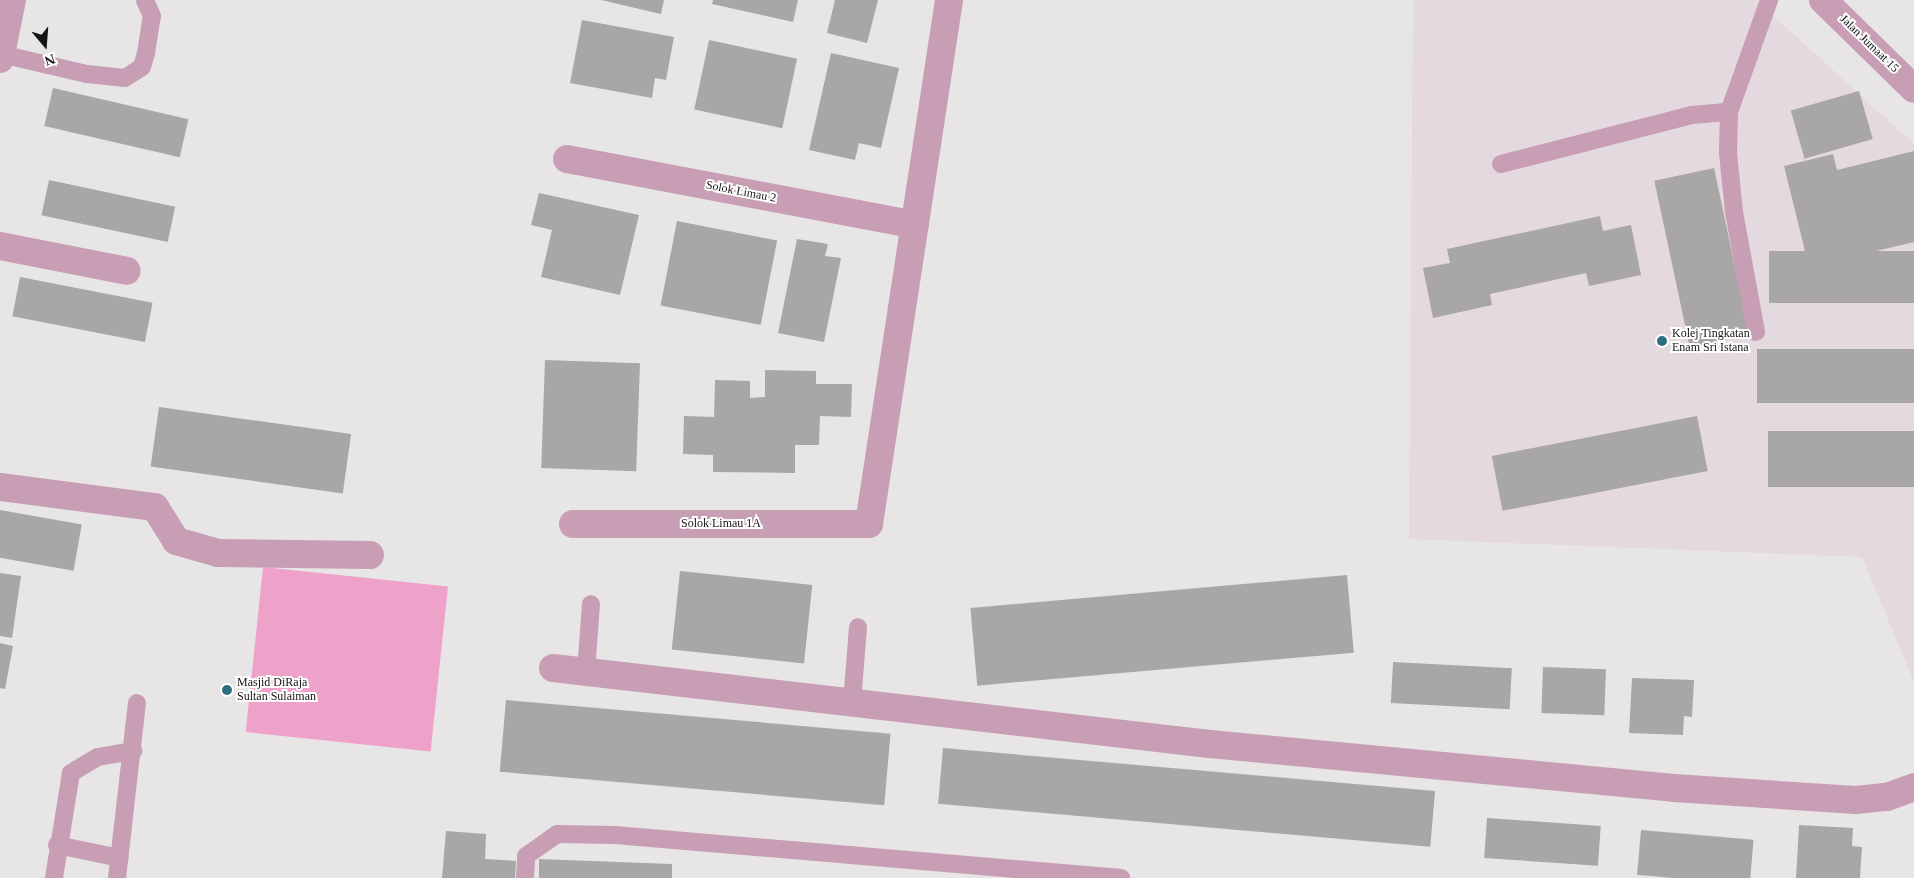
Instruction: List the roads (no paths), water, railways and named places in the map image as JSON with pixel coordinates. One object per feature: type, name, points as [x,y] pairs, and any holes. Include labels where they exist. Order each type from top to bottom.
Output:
[{"type":"street","points":[[1,56],[12,0]]},
{"type":"street","points":[[915,225],[949,0]]},
{"type":"street","name":"Jalan Jumaat 15","points":[[1823,0],[1914,89]]},
{"type":"street","name":"Solok Limau 2","points":[[567,159],[915,225]]},
{"type":"street","name":"Solok Limau 1A","points":[[573,524],[869,524],[915,225]]},
{"type":"street","points":[[0,246],[127,271]]},
{"type":"street","points":[[0,487],[155,507],[176,541],[218,553],[370,555]]},
{"type":"street","points":[[553,668],[1210,744],[1674,788],[1856,800],[1887,797],[1914,787]]},
{"type":"lane","points":[[1,56],[87,74],[125,78],[142,67],[146,53],[152,16],[145,0]]},
{"type":"lane","points":[[1756,332],[1734,212],[1728,153],[1729,112],[1769,0]]},
{"type":"lane","points":[[1501,164],[1692,115],[1729,112]]},
{"type":"lane","points":[[586,672],[591,604]]},
{"type":"lane","points":[[852,702],[858,627]]},
{"type":"lane","points":[[117,878],[137,703]]},
{"type":"lane","points":[[54,878],[57,844],[71,772],[98,757],[133,751]]},
{"type":"lane","points":[[525,878],[526,856],[557,834],[625,836],[1032,876],[1121,878]]},
{"type":"lane","points":[[57,844],[120,858]]},
{"type":"place","name":"Kolej Tingkatan Enam Sri Istana","points":[[1662,341]]},
{"type":"place","name":"Masjid DiRaja Sultan Sulaiman","points":[[227,690]]}]
